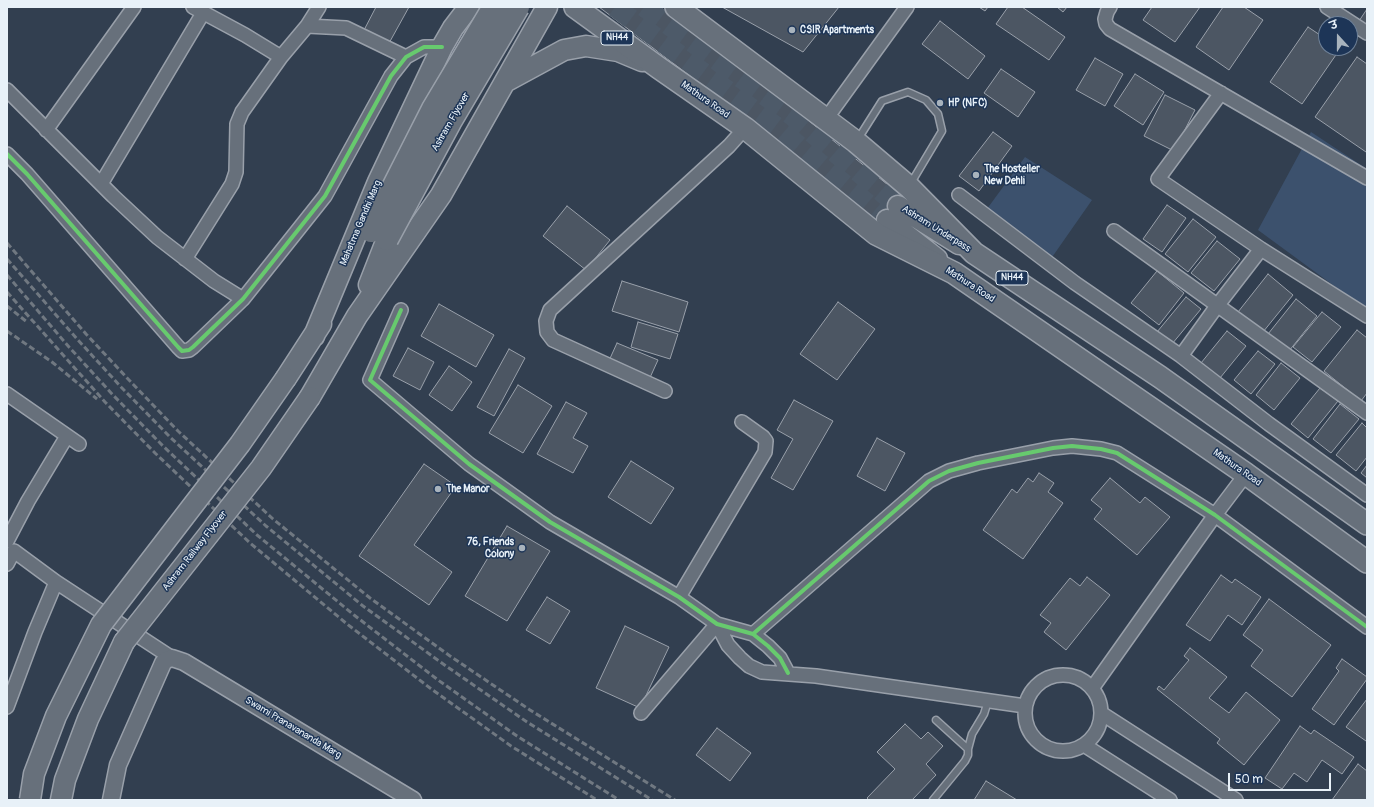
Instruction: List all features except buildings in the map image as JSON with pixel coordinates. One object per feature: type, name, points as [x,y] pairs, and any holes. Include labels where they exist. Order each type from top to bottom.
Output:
[{"type":"highway","name":"Ashram Flyover","points":[[379,235],[433,109],[494,7]]},
{"type":"highway","name":"Ashram Flyover","points":[[379,235],[450,122],[518,7]]},
{"type":"highway","name":"Mathura Road","points":[[576,7],[659,68],[745,128],[876,234],[954,273],[1246,474],[1367,562]]},
{"type":"highway","name":"NH44","points":[[676,7],[856,142],[909,186],[974,253],[1160,377],[1367,524]]},
{"type":"main road","points":[[457,7],[453,28],[505,82]]},
{"type":"main road","name":"Mahatma Gandhi Marg","points":[[314,336],[378,182],[442,47],[453,28],[469,7]]},
{"type":"main road","points":[[358,316],[441,195],[547,7]]},
{"type":"main road","points":[[505,82],[564,50],[586,46],[618,51],[659,68]]},
{"type":"main road","name":"Ashram Underpass","points":[[954,273],[893,213],[974,253]]},
{"type":"main road","points":[[358,316],[379,235]]},
{"type":"main road","name":"Mahatma Gandhi Marg","points":[[314,336],[337,298],[379,235]]},
{"type":"main road","name":"Ashram Railway Flyover","points":[[61,800],[65,780],[88,719],[124,642],[261,468],[310,397],[358,316]]},
{"type":"main road","points":[[30,800],[34,774],[56,716],[101,625],[235,450],[314,336]]},
{"type":"street","points":[[46,130],[134,7]]},
{"type":"street","points":[[185,259],[232,184],[236,167],[237,124],[242,112],[281,57],[307,26],[319,7]]},
{"type":"street","points":[[826,119],[907,7]]},
{"type":"street","points":[[1110,7],[1106,12],[1105,19],[1106,24],[1110,29],[1367,178]]},
{"type":"street","points":[[1326,7],[1367,33]]},
{"type":"street","points":[[101,184],[198,10],[245,35],[281,57]]},
{"type":"street","points":[[307,26],[346,28],[406,57]]},
{"type":"street","points":[[7,154],[27,174],[178,347],[182,351],[189,350],[243,299],[325,196],[391,76],[406,57],[424,47],[442,47]]},
{"type":"street","points":[[7,90],[101,184],[157,237],[214,281],[243,299]]},
{"type":"street","points":[[1221,93],[1158,179],[1261,250],[1367,316]]},
{"type":"street","points":[[666,391],[553,340],[547,332],[546,321],[550,310],[729,146],[745,128]]},
{"type":"street","points":[[959,195],[1075,283],[1181,356],[1269,424],[1367,495]]},
{"type":"street","points":[[1114,231],[1216,306],[1367,413]]},
{"type":"street","points":[[1181,356],[1216,306],[1261,250]]},
{"type":"street","points":[[401,310],[370,380],[469,464],[550,522],[679,597],[717,624],[753,634],[780,658],[788,673]]},
{"type":"street","points":[[7,394],[79,444]]},
{"type":"street","points":[[679,597],[765,452],[766,441],[763,437],[742,422]]},
{"type":"street","points":[[7,564],[9,546],[28,501],[67,436]]},
{"type":"street","points":[[753,634],[929,481],[949,471],[978,463],[1072,446],[1101,449],[1117,454],[1216,515],[1367,627]]},
{"type":"street","points":[[1093,687],[1246,474]]},
{"type":"street","points":[[9,546],[56,582],[172,658]]},
{"type":"street","points":[[7,707],[35,632],[56,582]]},
{"type":"street","points":[[717,624],[728,645],[749,666],[762,672],[788,673],[1024,706]]},
{"type":"street","points":[[641,713],[717,624]]},
{"type":"street","points":[[111,800],[118,765],[163,663],[172,658]]},
{"type":"street","name":"Swami Pranavananda Marg","points":[[172,658],[184,662],[413,800]]},
{"type":"street","points":[[1065,675],[1073,676],[1093,687],[1099,698],[1102,713],[1098,728],[1093,737],[1084,745],[1063,751],[1054,750],[1042,744],[1033,736],[1027,726],[1024,706],[1037,685],[1053,676],[1065,675]]},
{"type":"street","points":[[1102,713],[1236,800]]},
{"type":"street","points":[[1084,745],[1170,800]]},
{"type":"lane","points":[[856,142],[882,101],[908,92],[926,100],[938,114],[942,131],[909,186]]},
{"type":"lane","points":[[933,800],[965,761],[968,755],[972,734],[984,714],[988,701]]},
{"type":"lane","points":[[936,720],[968,749]]},
{"type":"shaded area","points":[[1311,132],[1367,169],[1367,310],[1258,230]]},
{"type":"shaded area","points":[[1025,157],[1092,200],[1048,263],[984,213]]},
{"type":"tunnel","points":[[615,7],[777,127],[887,220]]},
{"type":"tunnel","points":[[644,7],[791,115],[898,206]]},
{"type":"railway","points":[[7,243],[86,334],[178,431],[273,519],[370,598],[450,656],[530,710],[675,800]]},
{"type":"railway","points":[[7,259],[121,387],[171,438],[266,526],[363,606],[446,666],[527,722],[652,800]]},
{"type":"railway","points":[[7,275],[113,395],[163,446],[257,535],[354,615],[438,680],[517,736],[619,800]]},
{"type":"railway","points":[[7,292],[105,402],[155,453],[250,543],[347,624],[430,688],[511,746],[597,800]]},
{"type":"railway","points":[[7,306],[27,322]]},
{"type":"railway","points":[[7,331],[52,362],[97,399]]},
{"type":"cycle path","points":[[7,154],[27,174],[178,347],[182,351],[189,350],[243,299],[325,196],[391,76],[406,57],[424,47],[442,47]]},
{"type":"cycle path","points":[[401,310],[370,380],[469,464],[550,522],[679,597],[717,624],[753,634],[780,658],[788,673]]},
{"type":"cycle path","points":[[753,634],[929,481],[949,471],[978,463],[1053,448],[1072,446],[1101,449],[1117,453],[1215,515],[1367,627]]},
{"type":"place","name":"CSIR Apartments","points":[[792,30]]},
{"type":"place","name":"HP (NFC)","points":[[940,103]]},
{"type":"place","name":"The Hosteller New Dehli","points":[[976,175]]},
{"type":"place","name":"The Manor","points":[[438,489]]},
{"type":"place","name":"76, Friends Colony","points":[[522,548]]}]
